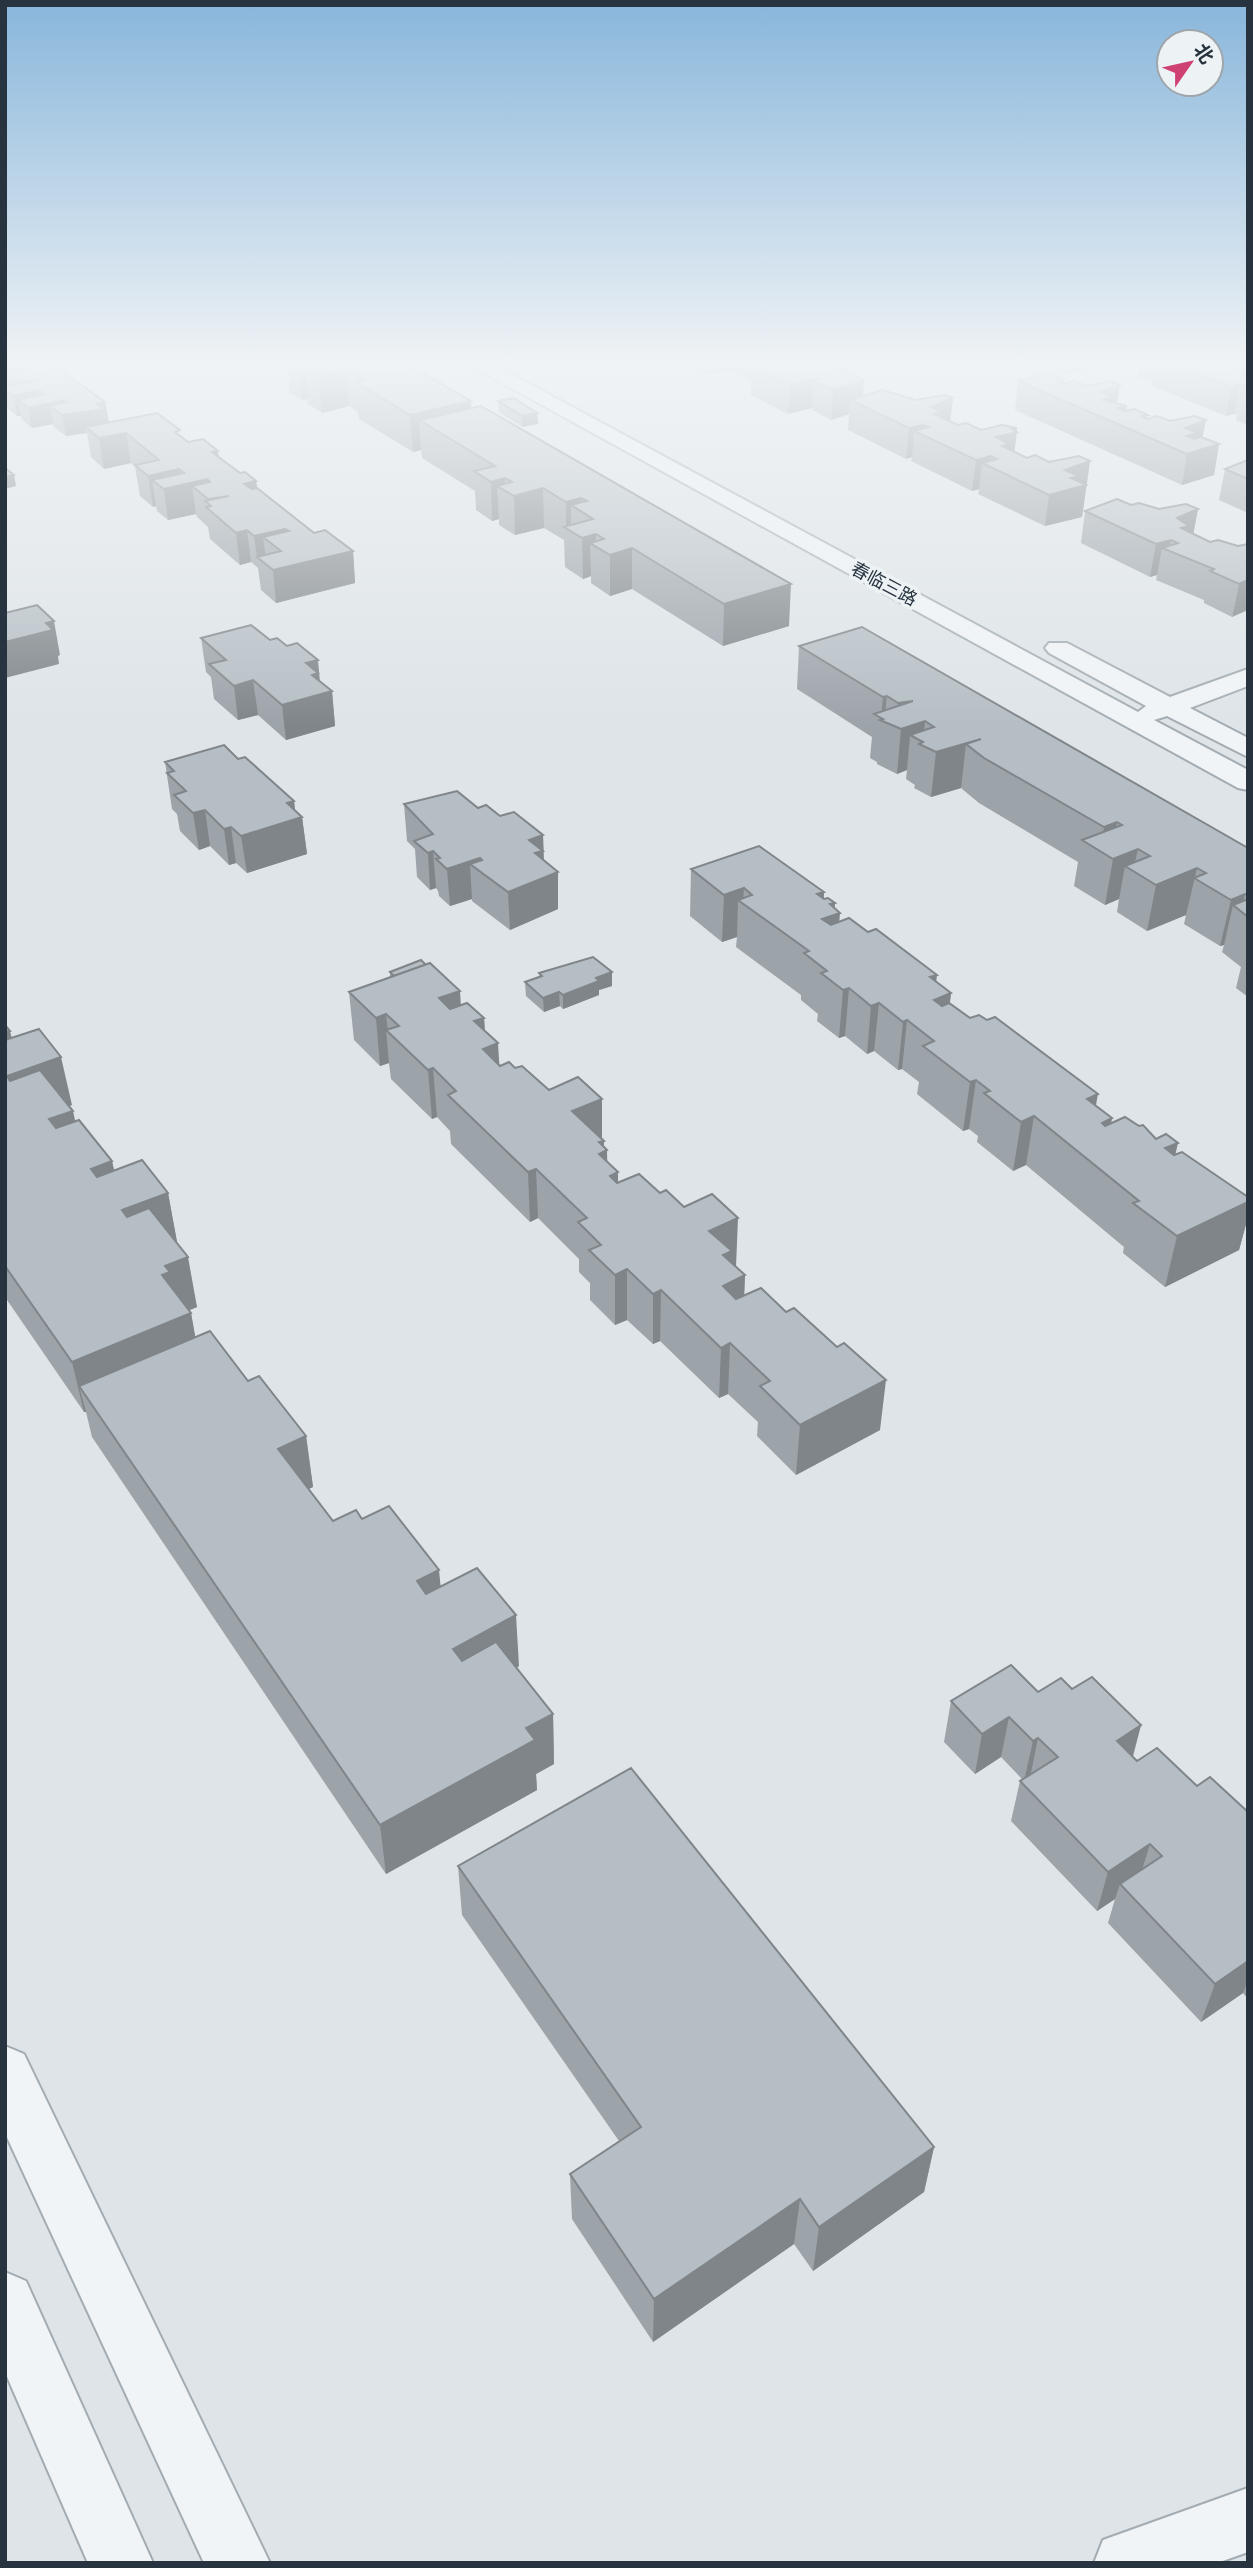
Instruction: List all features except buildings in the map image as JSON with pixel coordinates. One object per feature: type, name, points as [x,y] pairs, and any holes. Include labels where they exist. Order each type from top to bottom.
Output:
[{"type":"street","name":"春临三路","points":[[705,487],[1248,782]]},
{"type":"street","points":[[1032,634],[1248,749]]},
{"type":"street","points":[[1136,720],[1166,705],[1248,677]]},
{"type":"street","points":[[5,2071],[239,2563]]},
{"type":"street","points":[[5,2302],[121,2563]]},
{"type":"street","points":[[1126,2563],[1248,2520]]}]
